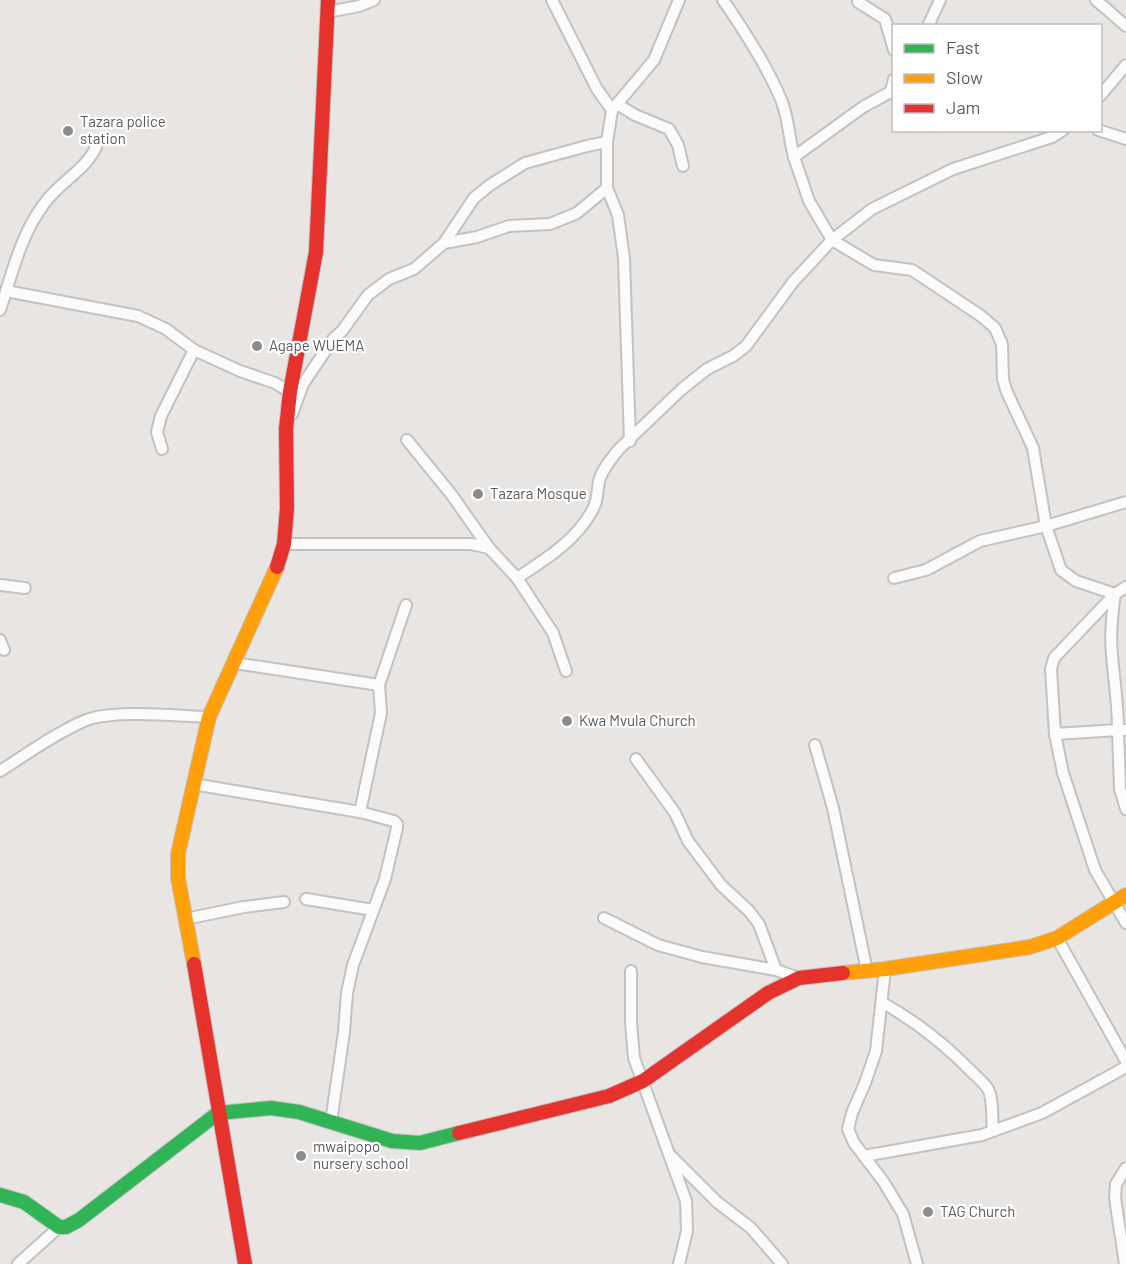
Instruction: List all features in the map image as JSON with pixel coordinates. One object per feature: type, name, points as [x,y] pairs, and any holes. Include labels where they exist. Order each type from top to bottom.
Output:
[{"type":"street","points":[[245,1264],[218,1113],[210,1050],[178,878],[178,854],[209,717],[276,570],[284,544],[287,508],[286,429],[290,392],[316,252],[328,6],[359,6],[374,0]]},
{"type":"street","points":[[552,0],[597,89],[615,107],[669,129],[678,146],[683,166]]},
{"type":"street","points":[[630,441],[624,258],[618,215],[607,188],[607,142],[615,107],[654,60],[680,0]]},
{"type":"street","points":[[723,0],[775,86],[789,128],[794,158],[809,201],[832,240],[874,265],[912,270],[981,316],[995,328],[1002,344],[1006,390],[1033,448],[1046,526],[1061,570],[1076,581],[1115,594]]},
{"type":"street","points":[[929,24],[940,0]]},
{"type":"street","points":[[1096,0],[1126,26]]},
{"type":"street","points":[[858,2],[885,19],[892,43]]},
{"type":"street","points":[[1102,95],[1126,65]]},
{"type":"street","points":[[794,158],[863,107],[892,91]]},
{"type":"street","points":[[1102,131],[1126,139]]},
{"type":"street","points":[[517,578],[558,549],[584,524],[598,498],[600,480],[610,460],[682,389],[707,369],[733,356],[746,346],[788,288],[832,240],[872,209],[953,169],[1043,140],[1059,132]]},
{"type":"street","points":[[0,310],[28,227],[56,189],[73,176],[95,152],[98,142]]},
{"type":"street","points":[[286,429],[303,384],[334,338],[342,332],[368,295],[389,279],[414,268],[444,243],[474,198],[490,184],[525,164],[607,142]]},
{"type":"street","points":[[444,243],[477,237],[509,226],[550,224],[577,213],[607,188]]},
{"type":"street","points":[[6,291],[138,316],[166,329],[194,350],[240,371],[275,383],[290,392]]},
{"type":"street","points":[[162,449],[157,432],[160,416],[194,350]]},
{"type":"street","points":[[407,440],[451,494],[489,548],[517,578],[553,633],[566,671]]},
{"type":"street","points":[[894,578],[926,570],[980,541],[1046,526],[1126,502]]},
{"type":"street","points":[[284,544],[471,544],[489,548]]},
{"type":"street","points":[[0,585],[25,588]]},
{"type":"street","points":[[1126,587],[1115,594],[1054,658],[1051,669],[1055,734],[1063,772],[1095,870],[1126,922]]},
{"type":"street","points":[[1115,594],[1111,621],[1112,654],[1122,730],[1120,789],[1126,809]]},
{"type":"street","points":[[360,812],[381,713],[379,685],[406,605]]},
{"type":"street","points":[[235,663],[379,685]]},
{"type":"street","points":[[0,771],[46,741],[86,720],[124,714],[209,717]]},
{"type":"street","points":[[1055,734],[1122,730]]},
{"type":"street","points":[[815,745],[833,808],[867,971]]},
{"type":"street","points":[[636,759],[675,813],[688,841],[721,885],[748,910],[759,924],[776,970]]},
{"type":"street","points":[[194,784],[360,812],[394,821],[397,824],[385,879],[353,965],[347,993],[344,1032],[331,1122]]},
{"type":"street","points":[[0,1195],[9,1195],[27,1202],[60,1227],[66,1227],[79,1220],[218,1113],[271,1108],[299,1112],[392,1141],[420,1143],[609,1096],[643,1081],[768,993],[799,978],[885,969],[1030,947],[1057,938],[1126,895]]},
{"type":"street","points":[[306,899],[373,910]]},
{"type":"street","points":[[185,919],[244,907],[284,902]]},
{"type":"street","points":[[604,918],[658,945],[702,957],[776,970],[799,978]]},
{"type":"street","points":[[1057,938],[1126,1061]]},
{"type":"street","points":[[885,969],[876,1052],[849,1123],[850,1136],[889,1190],[903,1214],[917,1264]]},
{"type":"street","points":[[631,971],[634,1058],[686,1201],[687,1232],[679,1264]]},
{"type":"street","points":[[883,1003],[921,1027],[963,1062],[986,1085],[990,1096],[993,1131]]},
{"type":"street","points":[[864,1156],[961,1140],[993,1131],[1042,1113],[1126,1068]]},
{"type":"street","points":[[667,1152],[717,1202],[752,1228],[782,1264]]},
{"type":"street","points":[[1125,1264],[1115,1198],[1116,1184],[1126,1168]]},
{"type":"street","points":[[18,1264],[60,1227]]},
{"type":"railway","points":[[0,116],[62,0]]},
{"type":"traffic: fast","points":[[0,1195],[24,1202],[59,1227],[66,1227],[79,1220],[218,1113],[271,1108],[299,1112],[392,1141],[420,1143],[459,1133]]},
{"type":"traffic: slow","points":[[194,964],[178,878],[178,854],[209,717],[277,567]]},
{"type":"traffic: slow","points":[[843,973],[885,969],[1030,947],[1057,938],[1126,895]]},
{"type":"traffic: jam","points":[[277,567],[284,544],[287,508],[286,429],[290,392],[316,252],[328,0]]},
{"type":"traffic: jam","points":[[194,964],[245,1264]]},
{"type":"traffic: jam","points":[[459,1133],[609,1096],[643,1081],[768,993],[799,978],[843,973]]},
{"type":"place","name":"Tazara police station","points":[[68,131]]},
{"type":"place","name":"Agape WUEMA","points":[[257,346]]},
{"type":"place","name":"Tazara Mosque","points":[[478,494]]},
{"type":"place","name":"Kwa Mvula Church","points":[[567,721]]},
{"type":"place","name":"mwaipopo nursery school","points":[[301,1156]]},
{"type":"place","name":"TAG Church","points":[[928,1212]]}]
